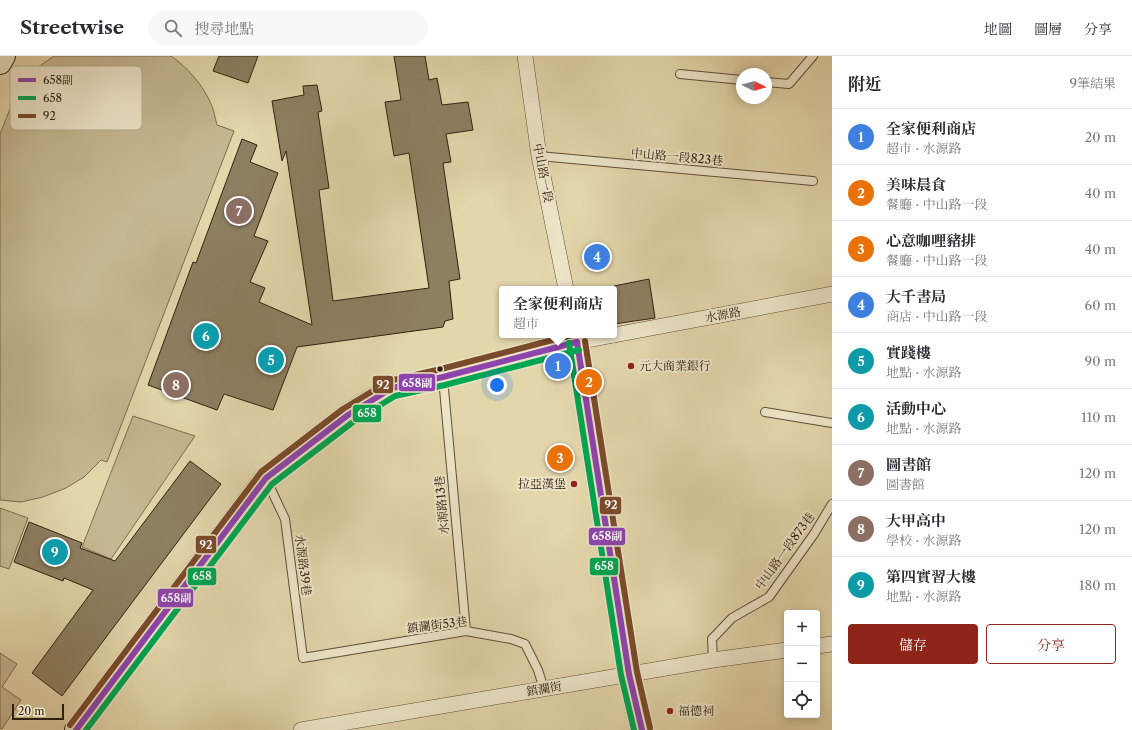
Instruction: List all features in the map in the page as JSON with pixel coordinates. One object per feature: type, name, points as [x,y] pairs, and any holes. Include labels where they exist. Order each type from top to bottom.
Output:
[{"type":"main road","points":[[0,63],[4,56]]},
{"type":"main road","points":[[576,338],[630,674],[642,730]]},
{"type":"main road","name":"水源路","points":[[76,730],[266,478],[348,415],[392,388],[443,377],[576,338]]},
{"type":"street","name":"中山路一段","points":[[524,56],[539,156],[565,286]]},
{"type":"street","name":"水源路","points":[[617,334],[832,294]]},
{"type":"street","points":[[820,646],[832,644]]},
{"type":"street","name":"鎮瀾街","points":[[301,730],[713,660],[784,650]]},
{"type":"lane","points":[[772,83],[789,84],[813,56]]},
{"type":"lane","points":[[680,74],[736,79]]},
{"type":"lane","name":"中山路一段823巷","points":[[539,156],[813,181]]},
{"type":"lane","name":"水源路13巷","points":[[443,377],[466,631]]},
{"type":"lane","points":[[764,412],[832,423]]},
{"type":"lane","name":"水源路39巷","points":[[266,478],[285,519],[303,658]]},
{"type":"lane","name":"中山路一段873巷","points":[[713,660],[712,639],[732,618],[769,597],[814,534],[832,504]]},
{"type":"lane","name":"鎮瀾街53巷","points":[[303,658],[466,631],[511,638],[525,644],[538,670],[544,689]]},
{"type":"shaded area","points":[[54,56],[171,56],[189,71],[204,90],[212,106],[217,125],[234,131],[107,462],[101,460],[84,477],[66,488],[43,497],[21,502],[0,500],[0,134],[10,109],[10,130],[142,130],[142,66],[40,66]]},
{"type":"shaded area","points":[[133,416],[195,436],[111,559],[82,547]]},
{"type":"shaded area","points":[[0,508],[28,518],[9,569],[0,566]]},
{"type":"shaded area","points":[[0,653],[17,664],[2,687],[21,700],[2,729],[0,728]]},
{"type":"building","points":[[219,56],[258,56],[248,83],[213,71]]},
{"type":"building","points":[[394,56],[425,56],[429,80],[437,78],[442,105],[468,102],[473,130],[446,134],[451,162],[443,163],[460,279],[449,281],[453,319],[445,321],[443,327],[297,347],[273,410],[224,394],[217,410],[148,385],[193,262],[196,263],[242,139],[257,145],[250,162],[278,173],[254,236],[268,241],[250,282],[265,288],[259,302],[312,325],[286,151],[282,161],[272,101],[304,95],[303,86],[317,85],[322,111],[318,112],[329,188],[319,190],[333,301],[429,288],[409,153],[394,156],[385,102],[401,100]]},
{"type":"building","points":[[649,279],[655,318],[617,324],[617,286],[614,286]]},
{"type":"building","points":[[190,461],[221,484],[62,696],[32,673],[93,590],[64,578],[63,581],[14,562],[29,522],[82,543],[80,548],[115,561]]},
{"type":"transit line","name":"92","points":[[70,725],[261,472],[343,409],[389,381],[560,338]]},
{"type":"transit line","name":"92","points":[[585,341],[637,672],[650,728]]},
{"type":"transit line","name":"658副","points":[[577,342],[629,674],[642,730]]},
{"type":"transit line","name":"658副","points":[[76,730],[266,478],[348,415],[392,388],[443,377],[577,342]]},
{"type":"transit line","name":"658","points":[[569,343],[621,675],[634,730]]},
{"type":"transit line","name":"658","points":[[86,730],[272,484],[353,422],[395,396],[445,385],[579,350]]},
{"type":"place","name":"圖書館","points":[[239,211]]},
{"type":"place","name":"大千書局","points":[[597,257]]},
{"type":"place","name":"活動中心","points":[[206,336]]},
{"type":"place","name":"實踐樓","points":[[271,360]]},
{"type":"place","name":"全家便利商店","points":[[558,366]]},
{"type":"place","name":"元大商業銀行","points":[[631,366]]},
{"type":"place","name":"美味晨食","points":[[589,382]]},
{"type":"place","name":"大甲高中","points":[[176,385]]},
{"type":"place","name":"心意咖哩豬排","points":[[560,458]]},
{"type":"place","name":"拉亞漢堡","points":[[574,484]]},
{"type":"place","name":"第四實習大樓","points":[[55,552]]},
{"type":"place","name":"福德祠","points":[[670,711]]}]
